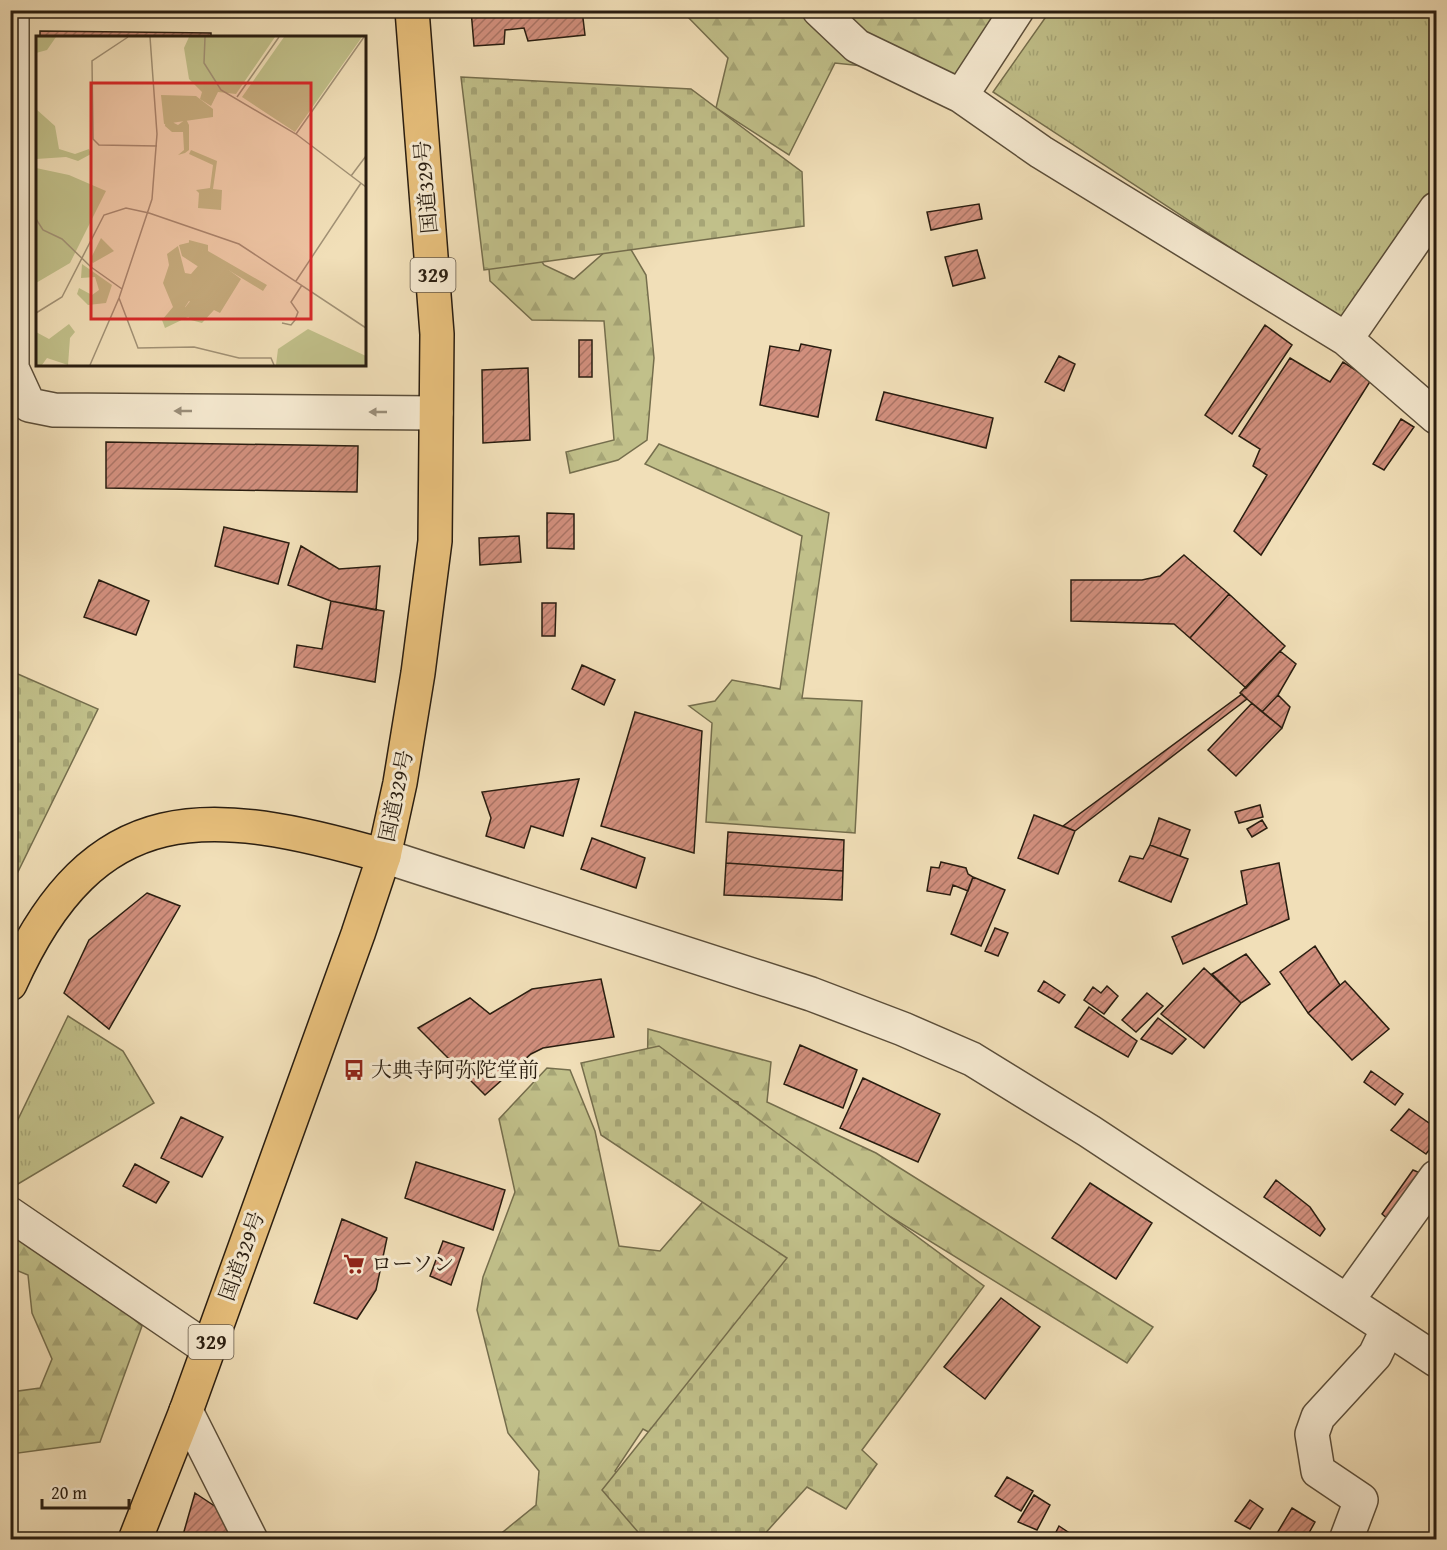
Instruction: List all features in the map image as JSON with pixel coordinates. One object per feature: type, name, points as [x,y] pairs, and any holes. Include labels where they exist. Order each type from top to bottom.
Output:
[{"type":"main road","name":"国道329号","points":[[135,1539],[186,1411],[384,856],[408,739],[435,541],[437,334],[412,10]]},
{"type":"main road","points":[[10,984],[38,933],[64,895],[90,866],[122,844],[151,833],[184,826],[229,823],[251,825],[296,832],[384,856]]},
{"type":"street","points":[[12,10],[12,368],[29,405],[54,410],[436,413]]},
{"type":"street","points":[[819,10],[857,46],[961,96],[1041,152],[1346,339],[1437,417]]},
{"type":"street","points":[[961,96],[1017,10]]},
{"type":"street","points":[[1346,339],[1437,209]]},
{"type":"street","points":[[384,856],[811,994],[903,1029],[972,1059],[1081,1125],[1437,1360]]},
{"type":"street","points":[[1347,1301],[1437,1177]]},
{"type":"street","points":[[10,1214],[208,1349]]},
{"type":"street","points":[[1346,1539],[1361,1500],[1318,1471],[1312,1434],[1318,1417],[1375,1355],[1388,1328]]},
{"type":"street","points":[[186,1411],[251,1539]]},
{"type":"green space","points":[[682,11],[1000,11],[956,76],[835,63],[789,155],[716,108],[728,58]]},
{"type":"green space","points":[[1050,11],[1436,11],[1436,186],[1342,321],[993,92]]},
{"type":"green space","points":[[461,77],[691,89],[802,172],[804,226],[484,270]]},
{"type":"green space","points":[[493,191],[544,265],[574,279],[623,236],[646,275],[654,358],[647,440],[618,460],[570,473],[566,452],[614,440],[604,321],[532,320],[490,281],[483,198]]},
{"type":"green space","points":[[659,444],[829,513],[802,698],[862,701],[855,833],[706,822],[712,723],[689,706],[715,701],[732,680],[780,689],[802,536],[645,464]]},
{"type":"green space","points":[[11,671],[98,709],[11,886]]},
{"type":"green space","points":[[68,1016],[123,1051],[154,1103],[18,1184],[11,1176],[11,1134]]},
{"type":"green space","points":[[648,1029],[771,1062],[767,1102],[876,1153],[1153,1327],[1127,1363],[849,1191],[682,1450],[643,1429],[615,1471],[651,1530],[631,1539],[493,1540],[536,1505],[539,1471],[508,1433],[477,1310],[483,1277],[515,1192],[499,1119],[547,1068],[570,1070],[595,1131],[619,1246],[660,1251],[741,1158],[738,1102],[647,1085]]},
{"type":"green space","points":[[659,1046],[984,1286],[862,1450],[877,1464],[846,1509],[807,1487],[760,1539],[644,1539],[602,1490],[787,1258],[601,1135],[581,1063]]},
{"type":"green space","points":[[10,1227],[61,1260],[142,1326],[100,1442],[11,1454],[11,1392],[40,1388],[52,1359],[32,1313],[28,1275],[11,1268]]},
{"type":"building","points":[[471,10],[582,10],[585,35],[528,41],[524,28],[505,30],[504,44],[474,46]]},
{"type":"building","points":[[40,31],[211,33],[211,36],[40,36]]},
{"type":"building","points":[[979,204],[982,219],[931,230],[927,212]]},
{"type":"building","points":[[977,250],[985,278],[953,286],[945,257]]},
{"type":"building","points":[[1265,325],[1292,345],[1232,434],[1205,415]]},
{"type":"building","points":[[579,340],[592,340],[592,377],[579,377]]},
{"type":"building","points":[[801,344],[831,350],[818,417],[760,405],[770,346],[799,351]]},
{"type":"building","points":[[1059,356],[1075,364],[1064,391],[1045,382]]},
{"type":"building","points":[[1290,358],[1330,382],[1343,362],[1371,380],[1261,555],[1234,531],[1267,475],[1253,466],[1260,449],[1239,436]]},
{"type":"building","points":[[528,368],[530,440],[483,443],[482,370]]},
{"type":"building","points":[[884,392],[993,418],[986,448],[876,420]]},
{"type":"building","points":[[1401,419],[1414,427],[1384,470],[1373,464]]},
{"type":"building","points":[[106,442],[358,446],[357,492],[106,488]]},
{"type":"building","points":[[547,513],[574,514],[574,549],[547,548]]},
{"type":"building","points":[[224,527],[289,543],[278,584],[215,566]]},
{"type":"building","points":[[519,536],[521,562],[480,565],[479,538]]},
{"type":"building","points":[[301,546],[339,569],[380,566],[376,610],[331,601],[288,585]]},
{"type":"building","points":[[1184,555],[1229,594],[1190,638],[1174,624],[1071,621],[1071,580],[1142,580],[1160,576]]},
{"type":"building","points":[[99,580],[149,601],[136,635],[84,617]]},
{"type":"building","points":[[1229,594],[1285,646],[1246,688],[1190,638]]},
{"type":"building","points":[[331,601],[384,611],[375,682],[294,667],[297,645],[322,649]]},
{"type":"building","points":[[542,603],[556,603],[555,636],[542,636]]},
{"type":"building","points":[[1280,651],[1296,664],[1278,695],[1262,712],[1240,693]]},
{"type":"building","points":[[582,665],[615,680],[604,705],[572,689]]},
{"type":"building","points":[[1242,694],[1247,699],[1075,831],[1063,826]]},
{"type":"building","points":[[1278,695],[1290,707],[1282,728],[1262,712]]},
{"type":"building","points":[[1252,703],[1282,728],[1236,776],[1208,750]]},
{"type":"building","points":[[635,712],[702,731],[694,853],[601,826]]},
{"type":"building","points":[[579,779],[563,836],[531,826],[524,848],[486,836],[491,818],[482,792]]},
{"type":"building","points":[[1260,805],[1263,817],[1239,823],[1235,812]]},
{"type":"building","points":[[1034,815],[1075,831],[1058,874],[1018,858]]},
{"type":"building","points":[[1159,818],[1190,830],[1180,856],[1150,845]]},
{"type":"building","points":[[1262,820],[1267,828],[1252,837],[1247,829]]},
{"type":"building","points":[[728,832],[844,840],[843,871],[726,863]]},
{"type":"building","points":[[592,838],[645,858],[636,888],[581,869]]},
{"type":"building","points":[[1150,845],[1188,859],[1171,902],[1119,881],[1130,856],[1143,859]]},
{"type":"building","points":[[941,862],[966,868],[968,874],[973,877],[968,891],[953,885],[950,895],[927,891],[931,867],[939,868]]},
{"type":"building","points":[[726,863],[843,871],[842,900],[724,895]]},
{"type":"building","points":[[1279,863],[1289,919],[1183,964],[1172,937],[1247,904],[1241,871]]},
{"type":"building","points":[[973,877],[1005,890],[981,946],[951,934]]},
{"type":"building","points":[[147,893],[180,906],[109,1029],[64,993],[89,940]]},
{"type":"building","points":[[995,928],[1008,933],[998,956],[985,951]]},
{"type":"building","points":[[1315,946],[1340,985],[1308,1013],[1280,972]]},
{"type":"building","points":[[1246,954],[1270,984],[1241,1003],[1212,974]]},
{"type":"building","points":[[1204,968],[1241,1003],[1204,1048],[1161,1014]]},
{"type":"building","points":[[601,979],[614,1037],[543,1048],[531,1054],[485,1095],[418,1028],[470,998],[490,1014],[532,989]]},
{"type":"building","points":[[1044,981],[1065,995],[1059,1003],[1038,991]]},
{"type":"building","points":[[1345,981],[1389,1029],[1352,1060],[1308,1013]]},
{"type":"building","points":[[1107,986],[1118,996],[1104,1014],[1084,1000],[1093,987],[1101,993]]},
{"type":"building","points":[[1147,993],[1163,1006],[1136,1032],[1122,1020]]},
{"type":"building","points":[[1089,1007],[1137,1041],[1128,1057],[1075,1027]]},
{"type":"building","points":[[1158,1018],[1186,1039],[1172,1054],[1141,1039]]},
{"type":"building","points":[[800,1045],[857,1070],[843,1108],[784,1084]]},
{"type":"building","points":[[1371,1071],[1403,1094],[1395,1105],[1364,1082]]},
{"type":"building","points":[[863,1078],[940,1114],[918,1162],[840,1128]]},
{"type":"building","points":[[1409,1109],[1436,1128],[1436,1141],[1426,1154],[1391,1130]]},
{"type":"building","points":[[181,1117],[223,1137],[202,1177],[161,1158]]},
{"type":"building","points":[[416,1162],[505,1190],[493,1230],[405,1198]]},
{"type":"building","points":[[135,1164],[169,1182],[156,1203],[123,1186]]},
{"type":"building","points":[[1413,1170],[1425,1175],[1390,1221],[1382,1214]]},
{"type":"building","points":[[1276,1180],[1310,1207],[1325,1229],[1320,1236],[1264,1197]]},
{"type":"building","points":[[1090,1183],[1152,1223],[1116,1279],[1052,1238]]},
{"type":"building","name":"ローソン","points":[[342,1219],[387,1238],[376,1290],[357,1319],[314,1303]]},
{"type":"building","points":[[443,1241],[464,1248],[451,1285],[430,1276]]},
{"type":"building","points":[[1001,1298],[1040,1327],[985,1399],[944,1367]]},
{"type":"building","points":[[1007,1477],[1033,1491],[1021,1511],[995,1496]]},
{"type":"building","points":[[195,1493],[228,1515],[240,1540],[186,1540],[183,1535]]},
{"type":"building","points":[[1034,1495],[1050,1505],[1037,1530],[1018,1522]]},
{"type":"building","points":[[1250,1500],[1263,1509],[1250,1529],[1235,1521]]},
{"type":"building","points":[[1292,1508],[1315,1522],[1305,1540],[1273,1540]]},
{"type":"building","points":[[1059,1526],[1080,1540],[1052,1540]]},
{"type":"place","name":"大典寺阿弥陀堂前","points":[[354,1070]]},
{"type":"place","name":"ローソン","points":[[354,1264]]}]
